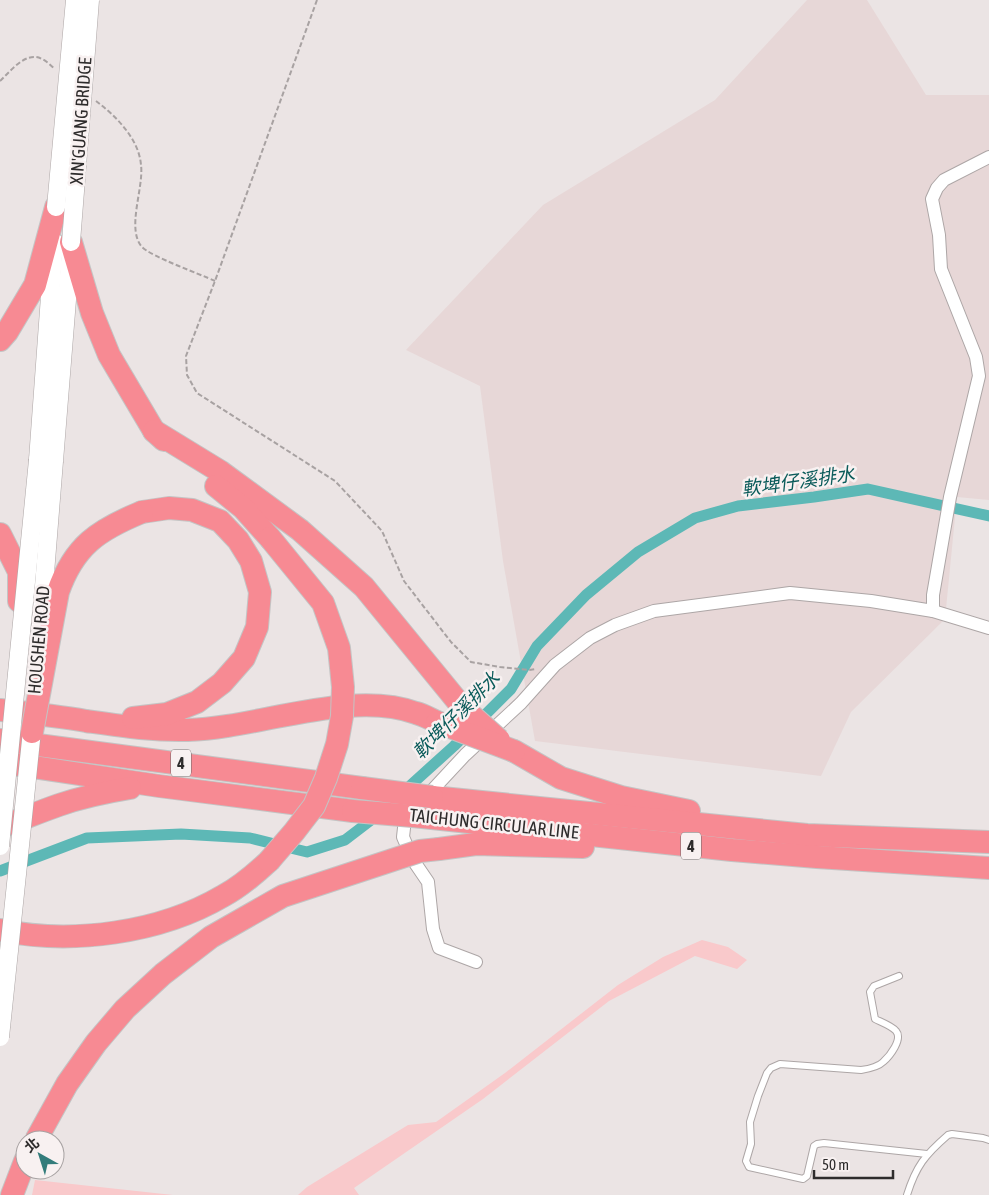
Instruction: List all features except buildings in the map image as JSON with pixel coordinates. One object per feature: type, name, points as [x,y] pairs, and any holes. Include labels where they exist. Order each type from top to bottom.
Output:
[{"type":"highway","points":[[0,340],[7,332],[35,285],[56,207]]},
{"type":"highway","points":[[0,930],[24,935],[79,935],[117,932],[160,924],[223,897],[248,880],[269,861],[314,806],[326,778],[337,744],[342,716],[343,687],[339,648],[323,603],[243,508],[185,460],[154,431],[109,355],[92,313],[71,242]]},
{"type":"highway","points":[[154,431],[221,472],[314,542],[364,587],[464,708],[514,751]]},
{"type":"highway","points":[[32,732],[58,592],[64,575],[78,553],[96,534],[142,512],[169,508],[192,510],[220,521],[238,540],[250,561],[260,592],[257,627],[244,658],[222,684],[197,702],[167,714],[140,718],[86,721]]},
{"type":"highway","points":[[0,534],[19,572],[19,652]]},
{"type":"highway","points":[[0,710],[157,731],[191,730],[267,720],[319,709],[362,705],[389,707],[415,712],[514,751],[561,778],[621,797],[685,811],[771,821],[893,840]]},
{"type":"highway","name":"TAICHUNG CIRCULAR LINE","points":[[0,740],[432,797],[768,832],[893,840],[989,842]]},
{"type":"highway","name":"TAICHUNG CIRCULAR LINE","points":[[0,762],[159,786],[353,811],[817,858],[989,868]]},
{"type":"highway","points":[[0,827],[59,805],[103,792],[159,786]]},
{"type":"highway","points":[[42,1130],[67,1084],[96,1043],[125,1009],[162,974],[211,937],[283,896],[420,851],[476,844],[732,850]]},
{"type":"highway","points":[[12,1195],[18,1180]]},
{"type":"street","name":"XIN'GUANG BRIDGE","points":[[56,207],[75,0]]},
{"type":"street","name":"XIN'GUANG BRIDGE","points":[[71,242],[90,0]]},
{"type":"street","points":[[933,611],[933,595],[944,527],[979,376],[976,357],[941,269],[939,235],[932,199],[937,188],[944,180],[989,157]]},
{"type":"street","name":"HOUSHEN ROAD","points":[[0,1037],[32,732],[46,461],[56,207]]},
{"type":"street","name":"HOUSHEN ROAD","points":[[0,846],[19,652],[46,461],[71,242]]},
{"type":"street","points":[[476,962],[439,948],[433,929],[428,882],[413,860],[404,837],[405,819],[465,755],[521,703],[555,665],[590,638],[615,625],[654,611],[790,593],[872,601],[933,611],[989,628]]},
{"type":"lane","points":[[898,976],[874,986],[870,992],[875,1018],[896,1031],[898,1035],[897,1043],[883,1062],[861,1070],[780,1064],[772,1068],[758,1096],[750,1122],[751,1144],[746,1161],[749,1167],[803,1179],[806,1176],[814,1146],[824,1142],[926,1154]]},
{"type":"lane","points":[[907,1195],[913,1176],[926,1154],[948,1135],[989,1140]]},
{"type":"path","points":[[317,0],[186,356],[187,375],[196,393],[335,481],[382,531],[404,581],[451,642],[471,662],[529,670],[555,665]]},
{"type":"path","points":[[0,81],[24,59],[32,56],[41,58],[56,70]]},
{"type":"path","points":[[93,98],[123,127],[138,151],[142,166],[136,238],[143,248],[159,257],[215,281]]},
{"type":"shaded area","points":[[807,0],[867,0],[926,95],[989,95],[989,500],[957,497],[945,619],[851,712],[821,776],[535,741],[503,561],[480,386],[406,350],[543,205],[715,100]]},
{"type":"shaded area","points":[[702,940],[728,947],[747,960],[737,969],[695,956],[609,1001],[483,1099],[354,1188],[359,1195],[298,1195],[307,1187],[408,1125],[436,1122],[505,1073],[618,985],[663,957]]},
{"type":"shaded area","points":[[35,1180],[173,1195],[32,1195]]},
{"type":"waterway","name":"軟埤仔溪排水","points":[[402,793],[454,746],[511,689],[537,646],[586,595],[638,552],[695,518],[738,506],[868,489],[989,516]]},
{"type":"waterway","name":"軟埤仔溪排水","points":[[0,871],[87,838],[181,834],[250,838],[307,852],[345,840],[379,814]]}]
